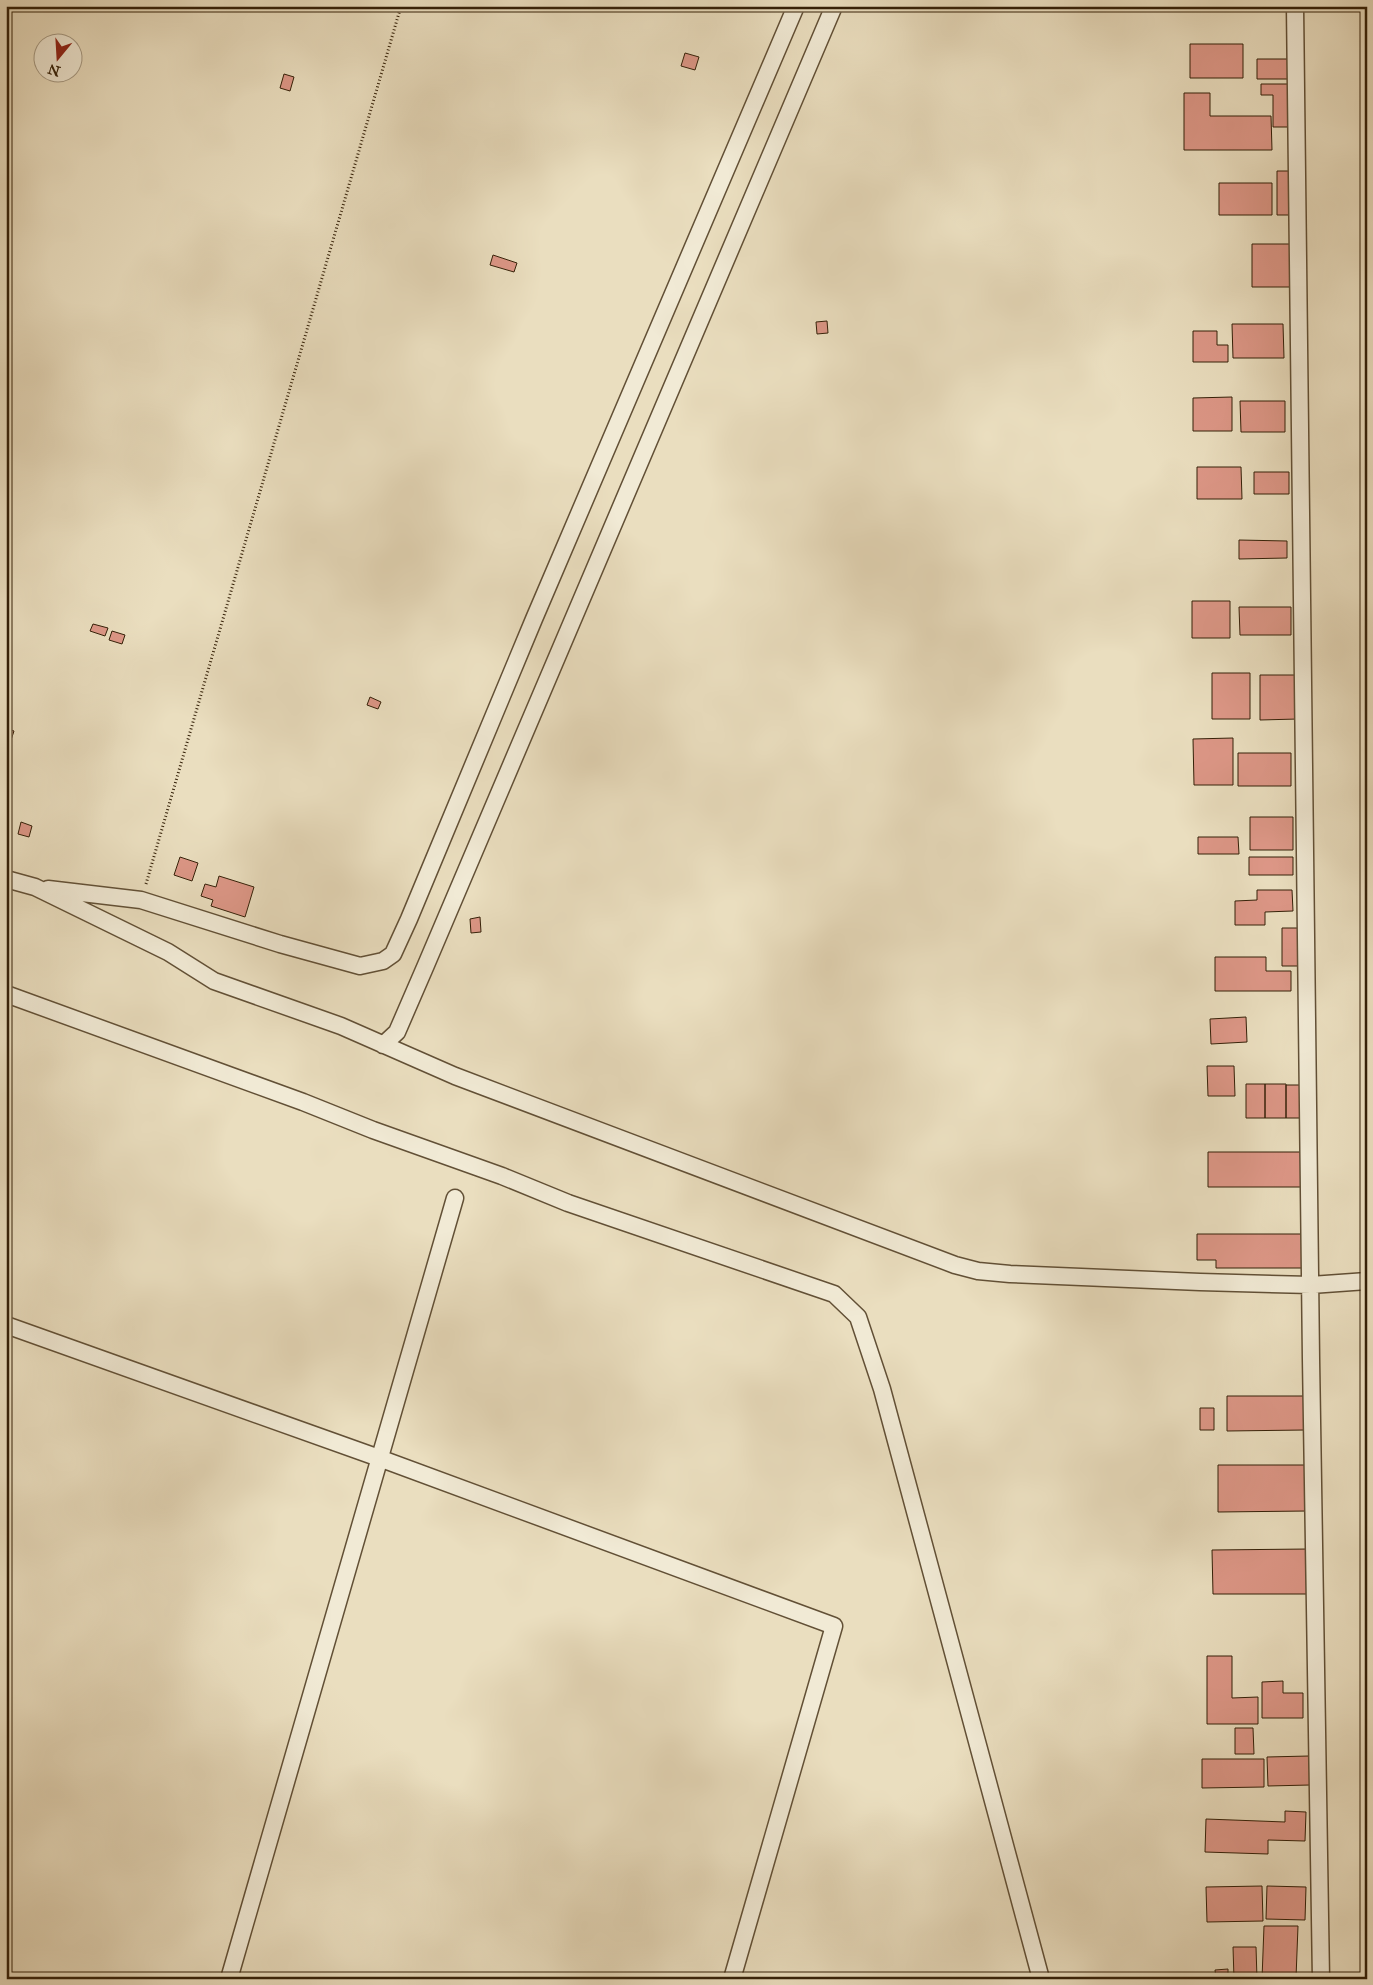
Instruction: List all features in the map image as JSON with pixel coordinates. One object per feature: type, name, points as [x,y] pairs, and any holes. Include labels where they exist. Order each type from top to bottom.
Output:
[{"type":"street","points":[[35,888],[141,900],[280,944],[360,966],[383,961],[392,954],[409,919],[534,619],[796,6]]},
{"type":"street","points":[[383,1046],[397,1032],[834,6]]},
{"type":"street","points":[[1295,6],[1311,1359],[1321,1979]]},
{"type":"street","points":[[6,879],[35,888],[168,952],[214,981],[341,1026],[455,1076],[955,1266],[978,1271],[1010,1274],[1311,1285],[1367,1281]]},
{"type":"street","points":[[6,994],[303,1102],[568,1202],[834,1294],[858,1317],[882,1389],[1041,1979]]},
{"type":"street","points":[[229,1979],[455,1198]]},
{"type":"street","points":[[6,1325],[379,1458],[834,1626],[732,1979]]},
{"type":"path","points":[[141,900],[401,6]]},
{"type":"building","points":[[1190,44],[1243,44],[1243,78],[1190,78]]},
{"type":"building","points":[[685,53],[699,57],[695,70],[681,66]]},
{"type":"building","points":[[1257,59],[1291,59],[1291,79],[1257,79]]},
{"type":"building","points":[[284,74],[294,77],[290,91],[280,88]]},
{"type":"building","points":[[1261,84],[1290,84],[1290,127],[1273,127],[1273,95],[1261,95]]},
{"type":"building","points":[[1184,93],[1210,93],[1210,116],[1271,116],[1272,150],[1184,150]]},
{"type":"building","points":[[1277,171],[1293,171],[1293,215],[1277,215]]},
{"type":"building","points":[[1219,183],[1272,183],[1272,215],[1219,215]]},
{"type":"building","points":[[1252,244],[1290,244],[1291,287],[1252,287]]},
{"type":"building","points":[[493,255],[517,263],[514,272],[490,265]]},
{"type":"building","points":[[827,321],[828,333],[817,334],[816,322]]},
{"type":"building","points":[[1232,324],[1283,324],[1284,358],[1233,358]]},
{"type":"building","points":[[1193,331],[1217,331],[1217,345],[1228,345],[1228,362],[1193,362]]},
{"type":"building","points":[[1232,397],[1232,431],[1193,431],[1193,398]]},
{"type":"building","points":[[1240,401],[1285,401],[1285,432],[1241,432]]},
{"type":"building","points":[[1197,467],[1241,467],[1242,499],[1197,499]]},
{"type":"building","points":[[1254,472],[1289,472],[1289,494],[1254,494]]},
{"type":"building","points":[[1239,540],[1287,541],[1287,558],[1239,559]]},
{"type":"building","points":[[1192,601],[1230,601],[1230,638],[1192,638]]},
{"type":"building","points":[[1239,607],[1291,607],[1291,635],[1240,635]]},
{"type":"building","points":[[93,624],[108,628],[105,636],[90,631]]},
{"type":"building","points":[[112,631],[125,635],[122,644],[109,640]]},
{"type":"building","points":[[1212,673],[1250,673],[1250,719],[1212,719]]},
{"type":"building","points":[[1260,675],[1297,675],[1298,719],[1260,720]]},
{"type":"building","points":[[370,697],[381,702],[378,709],[367,705]]},
{"type":"building","points":[[6,728],[14,731],[9,746],[6,745]]},
{"type":"building","points":[[1233,738],[1233,785],[1194,785],[1193,739]]},
{"type":"building","points":[[1238,753],[1291,753],[1291,786],[1238,786]]},
{"type":"building","points":[[1250,817],[1293,817],[1293,850],[1250,850]]},
{"type":"building","points":[[21,822],[32,826],[29,837],[18,834]]},
{"type":"building","points":[[1198,837],[1238,837],[1239,854],[1198,854]]},
{"type":"building","points":[[180,857],[198,863],[192,881],[174,875]]},
{"type":"building","points":[[1249,857],[1293,857],[1293,875],[1249,875]]},
{"type":"building","points":[[219,876],[254,887],[245,917],[211,906],[213,900],[201,896],[205,884],[216,887]]},
{"type":"building","points":[[1257,890],[1292,890],[1293,911],[1265,912],[1265,925],[1235,925],[1235,901],[1257,900]]},
{"type":"building","points":[[480,917],[481,932],[471,933],[470,919]]},
{"type":"building","points":[[1282,928],[1303,928],[1304,966],[1282,966]]},
{"type":"building","points":[[1215,957],[1266,957],[1266,971],[1291,971],[1291,991],[1215,991]]},
{"type":"building","points":[[1246,1017],[1247,1042],[1211,1044],[1210,1019]]},
{"type":"building","points":[[1207,1066],[1234,1066],[1235,1096],[1208,1096]]},
{"type":"building","points":[[1246,1084],[1265,1084],[1265,1118],[1246,1118]]},
{"type":"building","points":[[1265,1084],[1286,1084],[1286,1118],[1265,1118]]},
{"type":"building","points":[[1286,1085],[1305,1085],[1305,1118],[1286,1118]]},
{"type":"building","points":[[1208,1152],[1304,1152],[1305,1187],[1208,1187]]},
{"type":"building","points":[[1197,1234],[1303,1234],[1303,1268],[1216,1268],[1216,1260],[1197,1260]]},
{"type":"building","points":[[1227,1396],[1305,1396],[1305,1430],[1227,1431]]},
{"type":"building","points":[[1200,1408],[1214,1408],[1214,1430],[1200,1430]]},
{"type":"building","points":[[1218,1465],[1307,1465],[1307,1511],[1218,1512]]},
{"type":"building","points":[[1309,1549],[1309,1594],[1213,1594],[1212,1550]]},
{"type":"building","points":[[1207,1656],[1232,1656],[1232,1698],[1258,1697],[1258,1724],[1207,1724]]},
{"type":"building","points":[[1283,1681],[1283,1693],[1303,1693],[1303,1718],[1262,1718],[1262,1682]]},
{"type":"building","points":[[1235,1728],[1253,1728],[1254,1754],[1235,1754]]},
{"type":"building","points":[[1309,1756],[1310,1785],[1268,1786],[1267,1757]]},
{"type":"building","points":[[1202,1759],[1264,1759],[1264,1787],[1202,1788]]},
{"type":"building","points":[[1285,1811],[1306,1812],[1305,1841],[1268,1840],[1268,1854],[1205,1852],[1206,1819],[1285,1822]]},
{"type":"building","points":[[1262,1886],[1263,1921],[1207,1922],[1206,1887]]},
{"type":"building","points":[[1267,1886],[1306,1887],[1305,1920],[1266,1919]]},
{"type":"building","points":[[1264,1926],[1298,1926],[1296,1978],[1313,1979],[1262,1979]]},
{"type":"building","points":[[1233,1947],[1256,1947],[1257,1979],[1234,1979]]},
{"type":"building","points":[[1228,1969],[1228,1979],[1216,1979],[1215,1970]]}]
